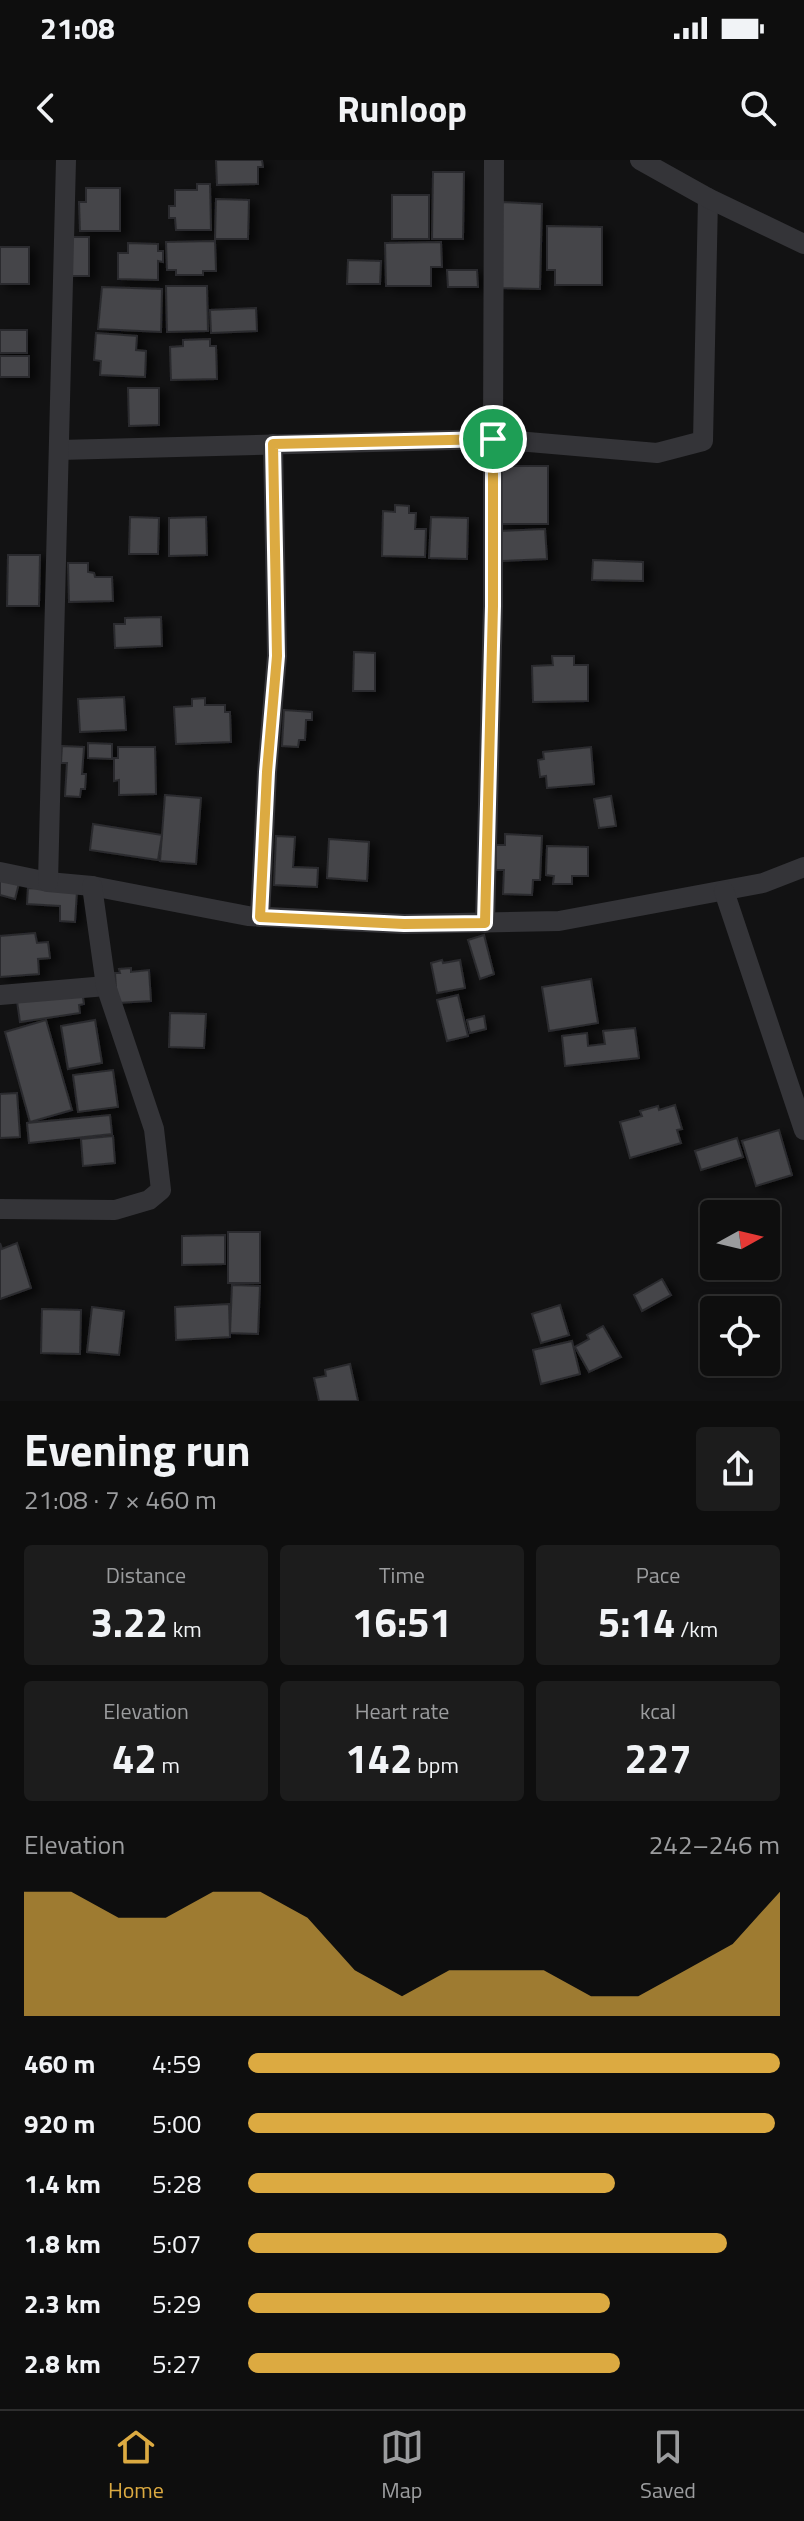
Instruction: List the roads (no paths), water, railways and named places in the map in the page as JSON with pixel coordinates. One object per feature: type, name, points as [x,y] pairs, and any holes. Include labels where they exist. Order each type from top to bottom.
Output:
[{"type":"street","points":[[48,882],[66,160]]},
{"type":"street","points":[[485,923],[493,606],[494,160]]},
{"type":"street","points":[[640,160],[708,198],[804,244]]},
{"type":"street","points":[[59,450],[493,439],[657,453],[703,441],[708,198]]},
{"type":"street","points":[[260,917],[267,772],[277,656],[273,444]]},
{"type":"street","points":[[0,872],[260,917],[404,924],[559,921],[763,883],[804,867]]},
{"type":"street","points":[[0,1209],[115,1210],[149,1200],[161,1190],[154,1129],[106,986],[92,886]]},
{"type":"street","points":[[724,891],[804,1130]]},
{"type":"street","points":[[0,995],[106,986]]}]
